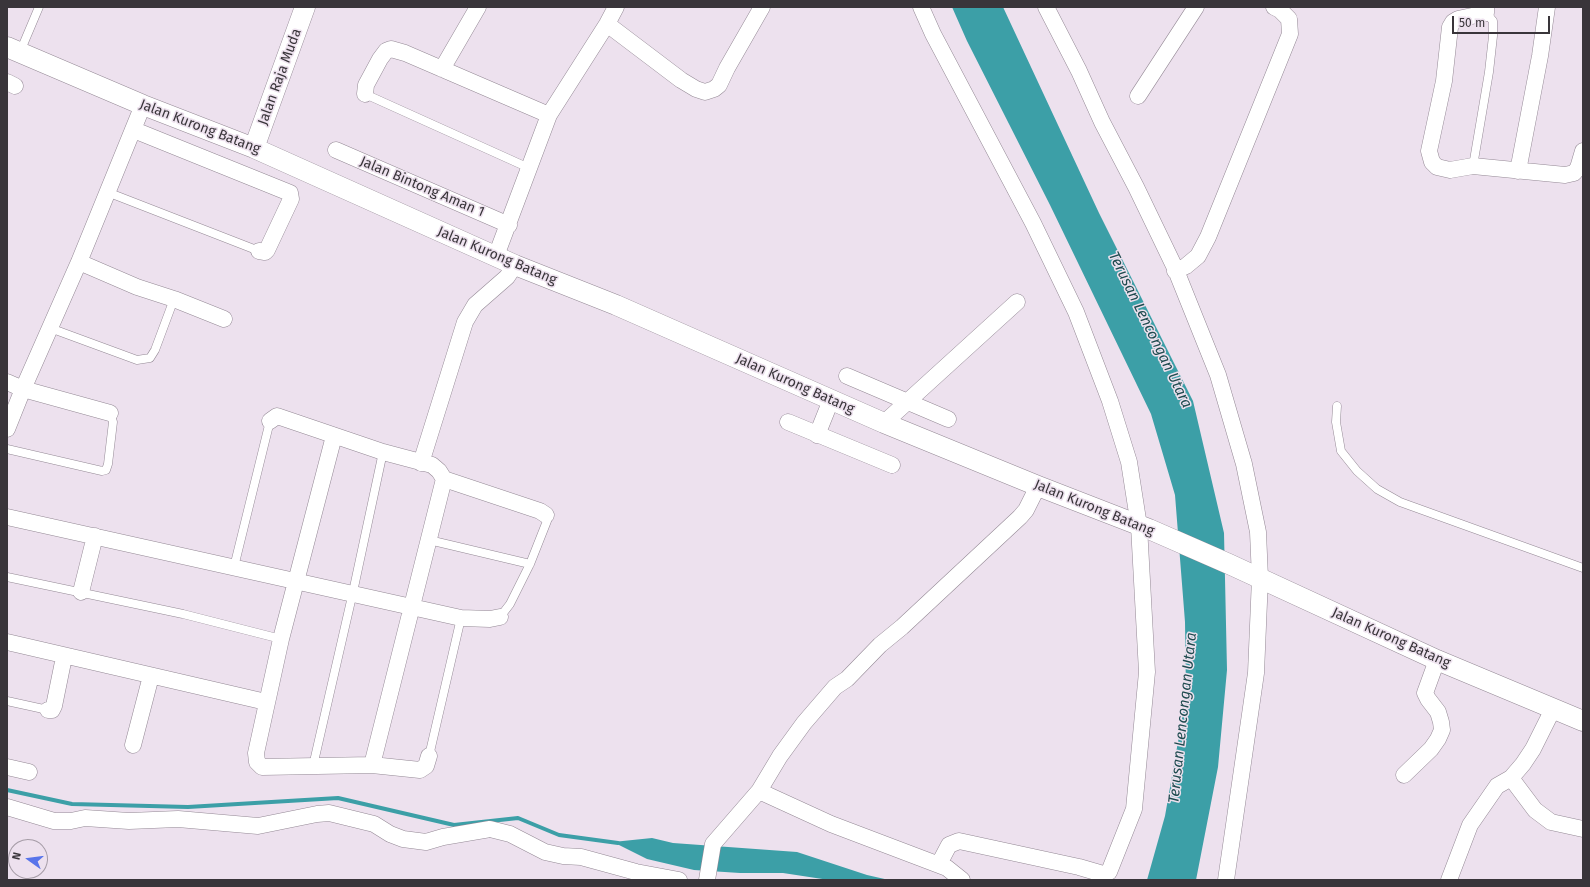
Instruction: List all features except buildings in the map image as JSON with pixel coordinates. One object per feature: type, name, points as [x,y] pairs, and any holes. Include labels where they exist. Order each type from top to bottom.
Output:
[{"type":"street","name":"Jalan Raja Muda","points":[[254,148],[305,7]]},
{"type":"street","points":[[442,70],[478,7]]},
{"type":"street","points":[[496,256],[509,225],[549,115],[607,24],[616,7]]},
{"type":"street","points":[[607,24],[681,80],[696,89],[705,92],[714,89],[719,85],[727,68],[762,7]]},
{"type":"street","points":[[922,7],[934,34],[1033,223],[1076,312],[1110,401],[1129,462],[1144,528],[1147,672],[1134,809],[1109,872],[1103,874],[1079,867],[959,841],[953,842],[949,845],[939,864]]},
{"type":"street","points":[[1046,7],[1079,71],[1102,122],[1136,187],[1175,271],[1218,375],[1244,464],[1258,532],[1260,578],[1256,673],[1226,880]]},
{"type":"street","points":[[1138,96],[1196,7]]},
{"type":"street","points":[[1175,271],[1186,266],[1198,256],[1208,237],[1290,34],[1289,19],[1280,10],[1274,7]]},
{"type":"street","points":[[1518,171],[1540,56],[1547,7]]},
{"type":"street","points":[[1486,10],[1458,19],[1453,22],[1450,27],[1442,88],[1429,150],[1432,162],[1437,167],[1450,170],[1473,166],[1565,175],[1574,173],[1580,169],[1583,151]]},
{"type":"street","points":[[365,94],[366,85],[380,59],[386,51],[391,49],[405,53],[549,115]]},
{"type":"street","name":"Jalan Kurong Batang","points":[[13,50],[143,105],[254,148],[516,265],[622,308],[884,423],[1144,528],[1260,578],[1437,660],[1583,721]]},
{"type":"street","points":[[7,429],[79,262],[143,105]]},
{"type":"street","points":[[134,130],[290,193],[291,199],[267,250],[265,252],[259,251]]},
{"type":"street","name":"Jalan Bintong Aman 1","points":[[336,150],[509,225]]},
{"type":"street","points":[[79,262],[137,287],[174,299],[224,319]]},
{"type":"street","points":[[421,463],[465,322],[475,305],[503,281],[516,265]]},
{"type":"street","points":[[884,423],[1017,302]]},
{"type":"street","points":[[847,376],[948,419]]},
{"type":"street","points":[[7,382],[23,389],[110,414]]},
{"type":"street","points":[[817,435],[831,400]]},
{"type":"street","points":[[270,420],[277,416],[383,452],[432,465],[439,471],[444,479],[540,511],[546,516]]},
{"type":"street","points":[[788,422],[892,465]]},
{"type":"street","points":[[334,436],[281,639],[266,702],[256,753],[256,762],[262,767],[372,765],[420,770],[426,766],[429,756]]},
{"type":"street","points":[[372,765],[411,606],[430,540],[444,479]]},
{"type":"street","points":[[708,878],[713,844],[759,791],[780,756],[804,723],[835,688],[847,679],[865,660],[1020,517],[1026,510],[1038,486]]},
{"type":"street","points":[[7,517],[353,592],[461,618],[490,619],[500,617]]},
{"type":"street","points":[[81,592],[95,536]]},
{"type":"street","points":[[7,642],[64,657],[266,702]]},
{"type":"street","points":[[48,710],[52,710],[54,706],[64,657]]},
{"type":"street","points":[[1404,775],[1431,749],[1442,730],[1438,712],[1425,693],[1437,660]]},
{"type":"street","points":[[133,745],[151,676]]},
{"type":"street","points":[[1449,880],[1470,825],[1498,786],[1512,778],[1523,764],[1533,749],[1553,709]]},
{"type":"street","points":[[7,767],[29,772]]},
{"type":"street","points":[[1512,778],[1535,810],[1551,822],[1583,829]]},
{"type":"street","points":[[759,791],[831,824],[939,864],[947,868],[962,880]]},
{"type":"street","points":[[7,807],[54,821],[71,822],[85,818],[128,821],[178,819],[258,826],[329,813],[374,824],[390,834],[403,839],[426,842],[443,836],[490,829],[510,834],[546,852],[563,856],[581,857],[636,872],[679,880]]},
{"type":"lane","points":[[13,50],[39,7]]},
{"type":"lane","points":[[1473,166],[1489,72],[1493,36],[1493,21],[1486,10]]},
{"type":"lane","points":[[365,94],[529,168]]},
{"type":"lane","points":[[107,192],[259,251]]},
{"type":"lane","points":[[50,328],[137,360],[150,358],[156,350],[174,299]]},
{"type":"lane","points":[[1337,406],[1336,422],[1341,451],[1357,471],[1377,489],[1400,502],[1583,568]]},
{"type":"lane","points":[[7,449],[102,471],[106,470],[114,422],[110,414]]},
{"type":"lane","points":[[234,567],[270,420]]},
{"type":"lane","points":[[313,766],[383,452]]},
{"type":"lane","points":[[500,617],[510,604],[530,564],[547,521],[546,516]]},
{"type":"lane","points":[[430,540],[530,564]]},
{"type":"lane","points":[[7,577],[183,614],[281,639]]},
{"type":"lane","points":[[429,756],[461,618]]},
{"type":"lane","points":[[7,701],[48,710]]},
{"type":"water","name":"Terusan Lencongan Utara","points":[[952,7],[1003,7],[1099,213],[1193,401],[1224,533],[1227,670],[1218,767],[1196,880],[1147,880],[1165,816],[1186,696],[1185,622],[1175,495],[1151,414],[1050,205],[967,41]]},
{"type":"water","points":[[652,838],[673,843],[797,852],[867,875],[889,880],[829,880],[783,873],[740,873],[694,870],[647,859],[613,842]]},
{"type":"waterway","points":[[7,790],[72,804],[188,807],[338,798],[454,825],[518,818],[559,835],[618,843]]}]
